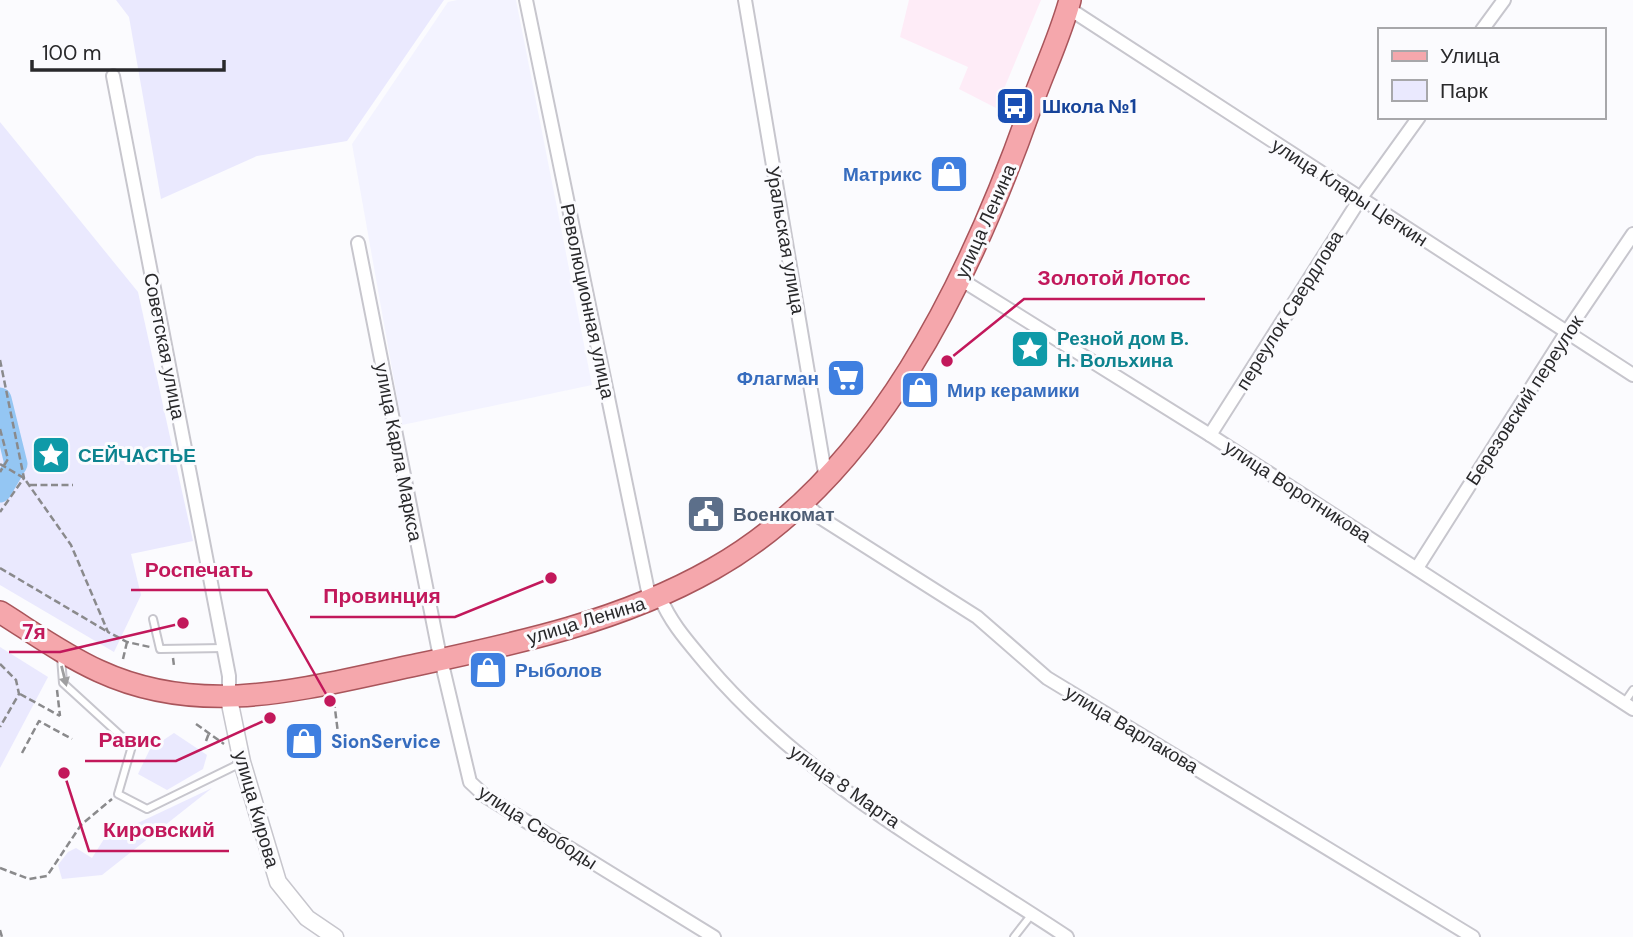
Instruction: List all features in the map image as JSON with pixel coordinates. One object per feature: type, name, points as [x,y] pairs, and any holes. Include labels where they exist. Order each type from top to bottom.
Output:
[{"type":"main road","name":"улица Ленина","points":[[0,611],[100,672],[142,687],[229,699],[299,690],[566,630],[655,599],[714,569],[760,539],[804,503],[827,481],[867,431],[960,279],[1020,142],[1069,4]]},
{"type":"street","name":"Революционная улица","points":[[526,0],[655,599]]},
{"type":"street","name":"Уральская улица","points":[[745,0],[827,481]]},
{"type":"street","points":[[1483,28],[1504,0]]},
{"type":"street","name":"улица Клары Цеткин","points":[[1069,4],[1360,198],[1633,374]]},
{"type":"street","name":"Советская улица","points":[[113,76],[193,508],[224,648],[229,676],[229,699]]},
{"type":"street","name":"переулок Свердлова","points":[[1210,435],[1360,198],[1418,119]]},
{"type":"street","name":"Березовский переулок","points":[[1417,568],[1566,333],[1633,234]]},
{"type":"street","name":"улица Карла Маркса","points":[[358,243],[441,660]]},
{"type":"street","name":"улица Воротникова","points":[[960,279],[1210,435],[1629,706]]},
{"type":"street","name":"улица Варлакова","points":[[804,503],[821,518],[977,617],[1047,678],[1473,937]]},
{"type":"street","name":"улица 8 Марта","points":[[655,599],[742,706],[810,766],[1067,937]]},
{"type":"street","name":"улица Свободы","points":[[441,660],[470,782],[485,796],[715,937]]},
{"type":"street","name":"улица Кирова","points":[[229,699],[239,764],[278,882],[307,918],[335,937]]},
{"type":"lane","points":[[153,619],[160,649],[224,648]]},
{"type":"lane","points":[[60,650],[63,683],[132,746],[118,794],[147,809],[239,764]]},
{"type":"lane","points":[[1629,706],[1633,690]]},
{"type":"lane","points":[[1014,937],[1032,914]]},
{"type":"path","points":[[0,360],[24,478],[0,512]]},
{"type":"path","points":[[0,429],[8,459],[0,472]]},
{"type":"path","points":[[2,465],[24,478],[71,545],[108,632]]},
{"type":"path","points":[[30,485],[74,485]]},
{"type":"path","points":[[0,568],[127,642],[160,649]]},
{"type":"path","points":[[123,659],[127,642]]},
{"type":"path","points":[[173,658],[174,666]]},
{"type":"path","points":[[0,664],[16,680],[19,694],[0,727]]},
{"type":"path","points":[[19,694],[60,716]]},
{"type":"path","points":[[334,701],[339,741]]},
{"type":"path","points":[[22,752],[39,721],[72,739]]},
{"type":"path","points":[[196,724],[226,746],[239,764]]},
{"type":"path","points":[[206,741],[209,733]]},
{"type":"path","points":[[0,868],[29,879],[47,876],[81,825],[118,794]]},
{"type":"path","points":[[0,930],[2,937]]},
{"type":"shaded area","points":[[516,0],[592,385],[402,425],[352,144],[448,2]]},
{"type":"shaded area","points":[[909,0],[1041,0],[996,108],[959,89],[968,67],[900,37]]},
{"type":"green space","points":[[116,0],[444,0],[347,141],[257,156],[161,199],[129,17]]},
{"type":"green space","points":[[0,122],[138,292],[193,541],[131,554],[141,595],[114,652],[0,585]]},
{"type":"green space","points":[[0,647],[48,677],[0,768]]},
{"type":"green space","points":[[174,733],[207,755],[203,769],[167,790],[138,774],[150,749]]},
{"type":"green space","points":[[212,788],[102,875],[62,879],[58,865],[68,852],[76,848],[92,858],[104,839]]},
{"type":"waterway","points":[[0,399],[16,464],[0,491]]},
{"type":"place","name":"Школа №1","points":[[1015,106]]},
{"type":"place","name":"Матрикс","points":[[949,174]]},
{"type":"place","name":"Резной дом В. Н. Вольхина","points":[[1030,349]]},
{"type":"place","name":"Золотой Лотос","points":[[947,361]]},
{"type":"place","name":"Флагман","points":[[846,378]]},
{"type":"place","name":"Мир керамики","points":[[920,390]]},
{"type":"place","name":"СЕЙЧАСТЬЕ","points":[[51,455]]},
{"type":"place","name":"Военкомат","points":[[706,514]]},
{"type":"place","name":"Провинция","points":[[551,578]]},
{"type":"place","name":"7я","points":[[183,623]]},
{"type":"place","name":"Рыболов","points":[[488,670]]},
{"type":"place","name":"Роспечать","points":[[330,701]]},
{"type":"place","name":"Равис","points":[[270,718]]},
{"type":"place","name":"SionService","points":[[304,741]]},
{"type":"place","name":"Кировский","points":[[64,773]]}]
